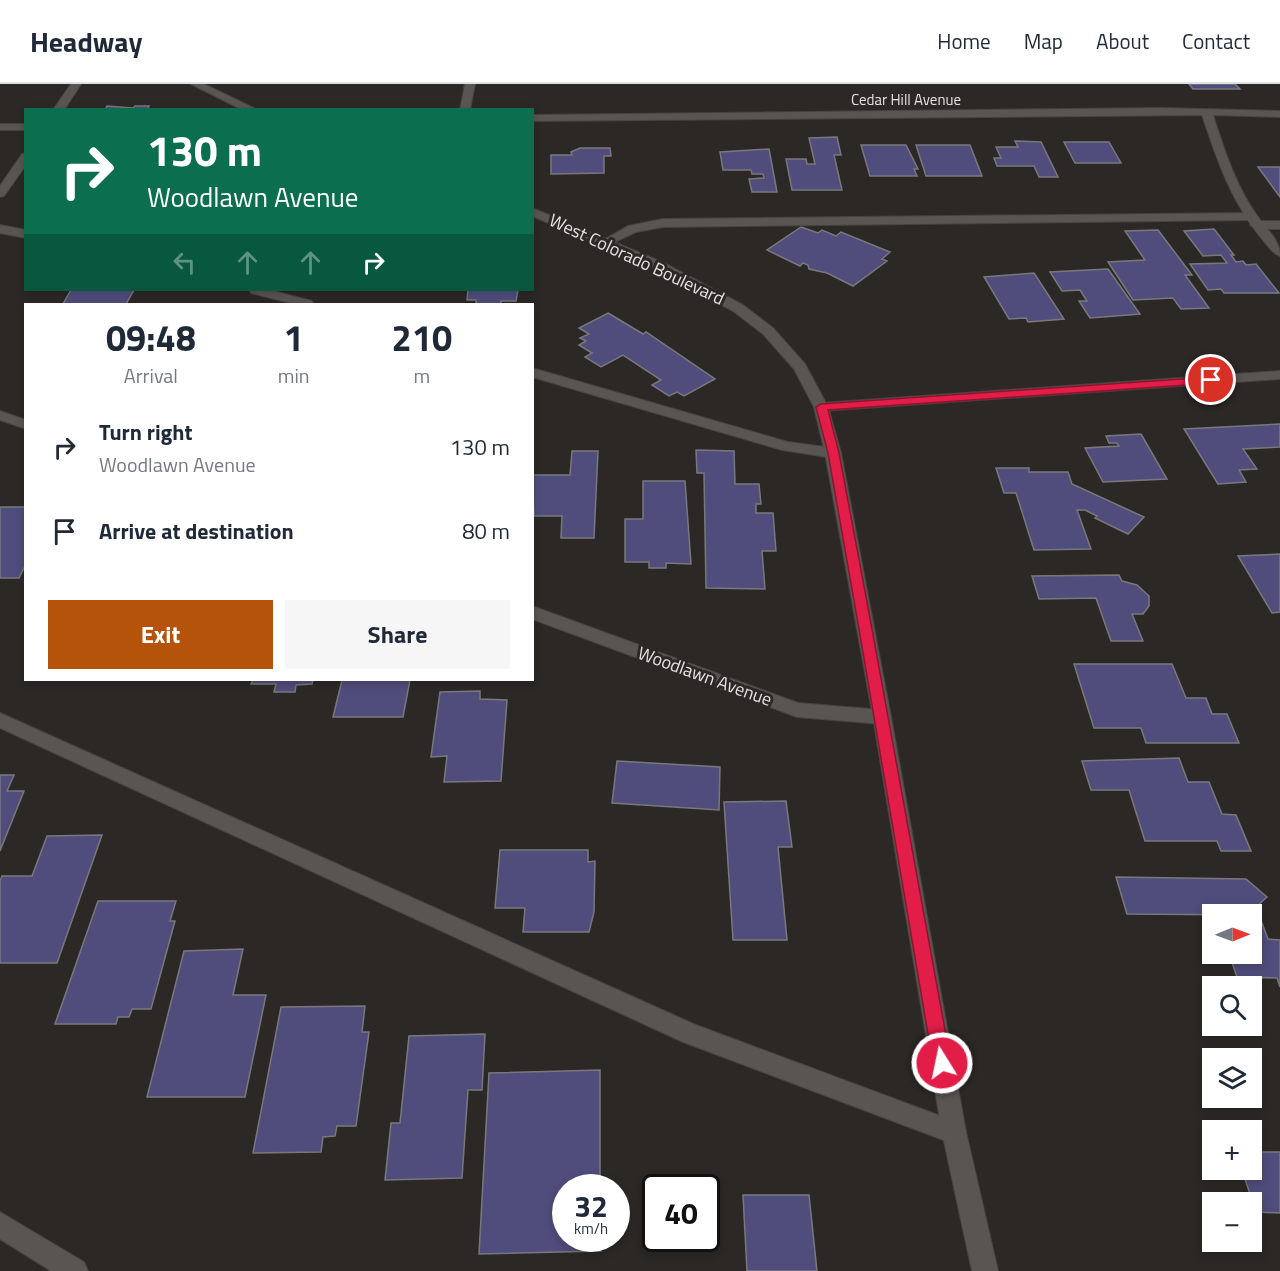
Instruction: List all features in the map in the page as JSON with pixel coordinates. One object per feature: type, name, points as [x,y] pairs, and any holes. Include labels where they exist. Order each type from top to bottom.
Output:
[{"type":"street","points":[[59,108],[76,84]]},
{"type":"street","points":[[196,84],[249,108]]},
{"type":"street","points":[[465,108],[470,84]]},
{"type":"street","points":[[1207,113],[1224,167],[1253,221],[1280,252]]},
{"type":"street","name":"Cedar Hill Avenue","points":[[534,118],[1280,114]]},
{"type":"street","points":[[0,127],[24,127]]},
{"type":"street","points":[[0,194],[24,159]]},
{"type":"street","name":"West Colorado Boulevard","points":[[534,212],[606,242],[704,288],[738,308],[768,331],[800,367],[821,407],[833,453],[882,717],[954,1132],[985,1271]]},
{"type":"street","points":[[606,242],[632,229],[663,223],[1253,221],[1280,225]]},
{"type":"street","points":[[0,229],[24,234]]},
{"type":"street","points":[[260,291],[303,303]]},
{"type":"street","points":[[534,373],[788,447],[833,453]]},
{"type":"street","points":[[821,407],[1280,375]]},
{"type":"street","points":[[0,415],[24,424]]},
{"type":"street","name":"Woodlawn Avenue","points":[[534,613],[797,710],[882,717]]},
{"type":"street","points":[[0,720],[691,1034],[954,1132]]},
{"type":"street","points":[[0,1225],[75,1271]]},
{"type":"building","points":[[1189,84],[1235,84],[1240,89],[1193,89]]},
{"type":"building","points":[[107,106],[133,108],[106,108]]},
{"type":"building","points":[[135,106],[149,106],[148,108],[133,108]]},
{"type":"building","points":[[837,137],[841,155],[834,155],[842,190],[792,190],[786,159],[806,159],[807,164],[815,164],[809,138]]},
{"type":"building","points":[[1015,141],[1041,142],[1058,177],[1039,177],[1034,166],[997,166],[994,158],[1001,158],[996,147],[1018,147]]},
{"type":"building","points":[[1064,142],[1109,142],[1121,163],[1075,163]]},
{"type":"building","points":[[861,145],[906,145],[918,169],[914,169],[917,176],[870,176]]},
{"type":"building","points":[[916,145],[970,145],[982,176],[926,176]]},
{"type":"building","points":[[580,148],[610,148],[611,156],[604,156],[604,173],[551,174],[551,155],[572,155],[571,152]]},
{"type":"building","points":[[769,149],[777,192],[752,192],[749,179],[764,178],[763,174],[752,174],[751,170],[723,170],[720,152]]},
{"type":"building","points":[[1258,167],[1280,167],[1280,197]]},
{"type":"building","points":[[801,227],[818,233],[822,230],[836,236],[841,232],[890,252],[882,259],[887,261],[853,286],[827,273],[809,269],[808,265],[803,263],[800,266],[767,250]]},
{"type":"building","points":[[1214,229],[1234,255],[1231,255],[1236,262],[1243,261],[1246,265],[1256,264],[1279,293],[1224,293],[1221,289],[1208,290],[1190,264],[1227,263],[1221,255],[1203,256],[1184,231]]},
{"type":"building","points":[[1158,230],[1192,275],[1185,275],[1209,308],[1181,309],[1173,298],[1133,300],[1108,262],[1145,260],[1125,231]]},
{"type":"building","points":[[1108,269],[1140,314],[1090,318],[1079,301],[1087,301],[1080,290],[1062,291],[1050,272]]},
{"type":"building","points":[[1034,273],[1064,319],[1028,322],[1026,318],[1009,319],[984,277]]},
{"type":"building","points":[[70,291],[133,291],[127,303],[64,303]]},
{"type":"building","points":[[468,291],[518,291],[516,301],[476,303],[476,300],[467,300]]},
{"type":"building","points":[[608,313],[643,334],[646,332],[715,379],[684,396],[677,392],[669,396],[652,385],[661,380],[623,355],[601,367],[585,357],[592,353],[579,345],[586,341],[580,338],[589,334],[579,328]]},
{"type":"building","points":[[1280,424],[1280,447],[1243,449],[1257,469],[1239,470],[1246,482],[1218,484],[1184,429]]},
{"type":"building","points":[[1141,434],[1167,479],[1103,482],[1085,448],[1119,446],[1117,443],[1109,443],[1106,436]]},
{"type":"building","points":[[696,450],[734,451],[735,484],[759,484],[761,504],[756,504],[756,513],[773,513],[776,551],[762,551],[765,589],[706,588],[704,473],[697,473]]},
{"type":"building","points":[[572,451],[598,451],[594,538],[561,538],[562,516],[534,516],[534,475],[570,475]]},
{"type":"building","points":[[996,468],[1029,468],[1029,472],[1068,472],[1072,484],[1144,517],[1128,534],[1095,518],[1097,516],[1085,510],[1077,510],[1091,549],[1034,550],[1016,493],[1004,493]]},
{"type":"building","points":[[643,481],[685,481],[691,564],[666,563],[666,568],[649,568],[649,562],[625,562],[625,519],[643,519]]},
{"type":"building","points":[[0,507],[24,507],[24,568],[19,578],[0,578]]},
{"type":"building","points":[[1280,554],[1280,612],[1272,613],[1238,556]]},
{"type":"building","points":[[1119,575],[1122,581],[1137,585],[1149,596],[1149,606],[1143,614],[1132,614],[1143,641],[1111,641],[1096,598],[1039,599],[1032,576]]},
{"type":"building","points":[[1074,664],[1172,664],[1186,698],[1206,698],[1212,714],[1227,714],[1239,743],[1146,743],[1141,728],[1094,728]]},
{"type":"building","points":[[252,681],[313,681],[312,684],[296,685],[295,692],[274,692],[276,684],[251,684]]},
{"type":"building","points":[[342,681],[410,681],[403,717],[333,717]]},
{"type":"building","points":[[480,691],[480,699],[507,700],[501,781],[444,782],[447,756],[431,757],[440,692]]},
{"type":"building","points":[[1179,758],[1188,782],[1209,782],[1222,814],[1236,815],[1251,851],[1221,851],[1217,841],[1145,841],[1129,790],[1091,790],[1082,761]]},
{"type":"building","points":[[617,761],[720,767],[719,810],[612,803]]},
{"type":"building","points":[[0,775],[14,775],[7,791],[24,791],[0,851]]},
{"type":"building","points":[[786,801],[792,847],[778,847],[787,940],[733,940],[724,802]]},
{"type":"building","points":[[102,835],[57,963],[0,963],[0,881],[2,876],[32,876],[47,836]]},
{"type":"building","points":[[500,850],[588,850],[588,862],[595,861],[594,912],[589,932],[523,932],[525,908],[495,908]]},
{"type":"building","points":[[1116,877],[1246,879],[1267,897],[1259,904],[1202,904],[1202,915],[1127,914]]},
{"type":"building","points":[[98,901],[176,901],[170,921],[175,921],[151,1009],[132,1009],[129,1017],[118,1017],[116,1024],[55,1024]]},
{"type":"building","points":[[1262,923],[1268,939],[1280,940],[1280,987],[1277,978],[1237,976],[1232,964],[1262,964]]},
{"type":"building","points":[[243,949],[233,995],[266,995],[245,1097],[147,1097],[184,951]]},
{"type":"building","points":[[365,1006],[362,1032],[369,1032],[356,1126],[337,1126],[335,1136],[323,1137],[321,1152],[253,1153],[281,1007]]},
{"type":"building","points":[[485,1034],[482,1090],[468,1090],[462,1178],[385,1180],[391,1123],[400,1123],[409,1036]]},
{"type":"building","points":[[600,1070],[600,1174],[552,1174],[552,1252],[560,1252],[479,1254],[489,1073]]},
{"type":"building","points":[[1262,1152],[1280,1152],[1280,1213],[1262,1212],[1262,1192],[1249,1192],[1245,1180],[1262,1180]]},
{"type":"building","points":[[743,1195],[809,1195],[817,1271],[747,1271]]},
{"type":"route","points":[[942,1063],[866,629],[833,453],[821,407],[1211,380]]}]
